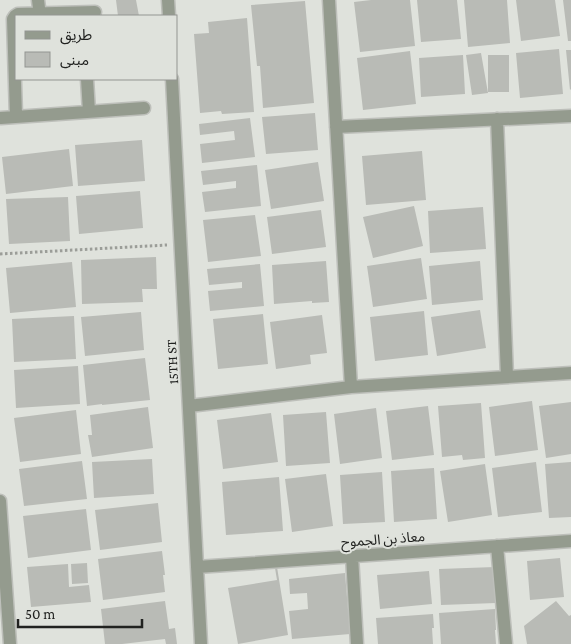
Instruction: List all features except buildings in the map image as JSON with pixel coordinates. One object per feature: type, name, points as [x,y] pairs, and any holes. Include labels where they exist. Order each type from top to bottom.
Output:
[{"type":"street","points":[[38,0],[40,15]]},
{"type":"street","points":[[168,0],[169,15]]},
{"type":"street","points":[[329,0],[351,387]]},
{"type":"street","points":[[16,15],[40,15],[95,9]]},
{"type":"street","points":[[15,16],[12,19],[15,60]]},
{"type":"street","points":[[16,80],[16,116]]},
{"type":"street","points":[[87,80],[89,112]]},
{"type":"street","name":"15TH ST","points":[[172,80],[201,644]]},
{"type":"street","points":[[1,118],[144,108]]},
{"type":"street","points":[[336,127],[571,116]]},
{"type":"street","points":[[497,119],[508,377]]},
{"type":"street","points":[[189,406],[351,387],[571,373]]},
{"type":"street","points":[[0,501],[2,553],[10,644]]},
{"type":"street","name":"معاذ بن الجموح","points":[[197,567],[571,541]]},
{"type":"street","points":[[497,546],[506,644]]},
{"type":"street","points":[[352,556],[357,644]]},
{"type":"path","points":[[0,254],[181,244]]}]
